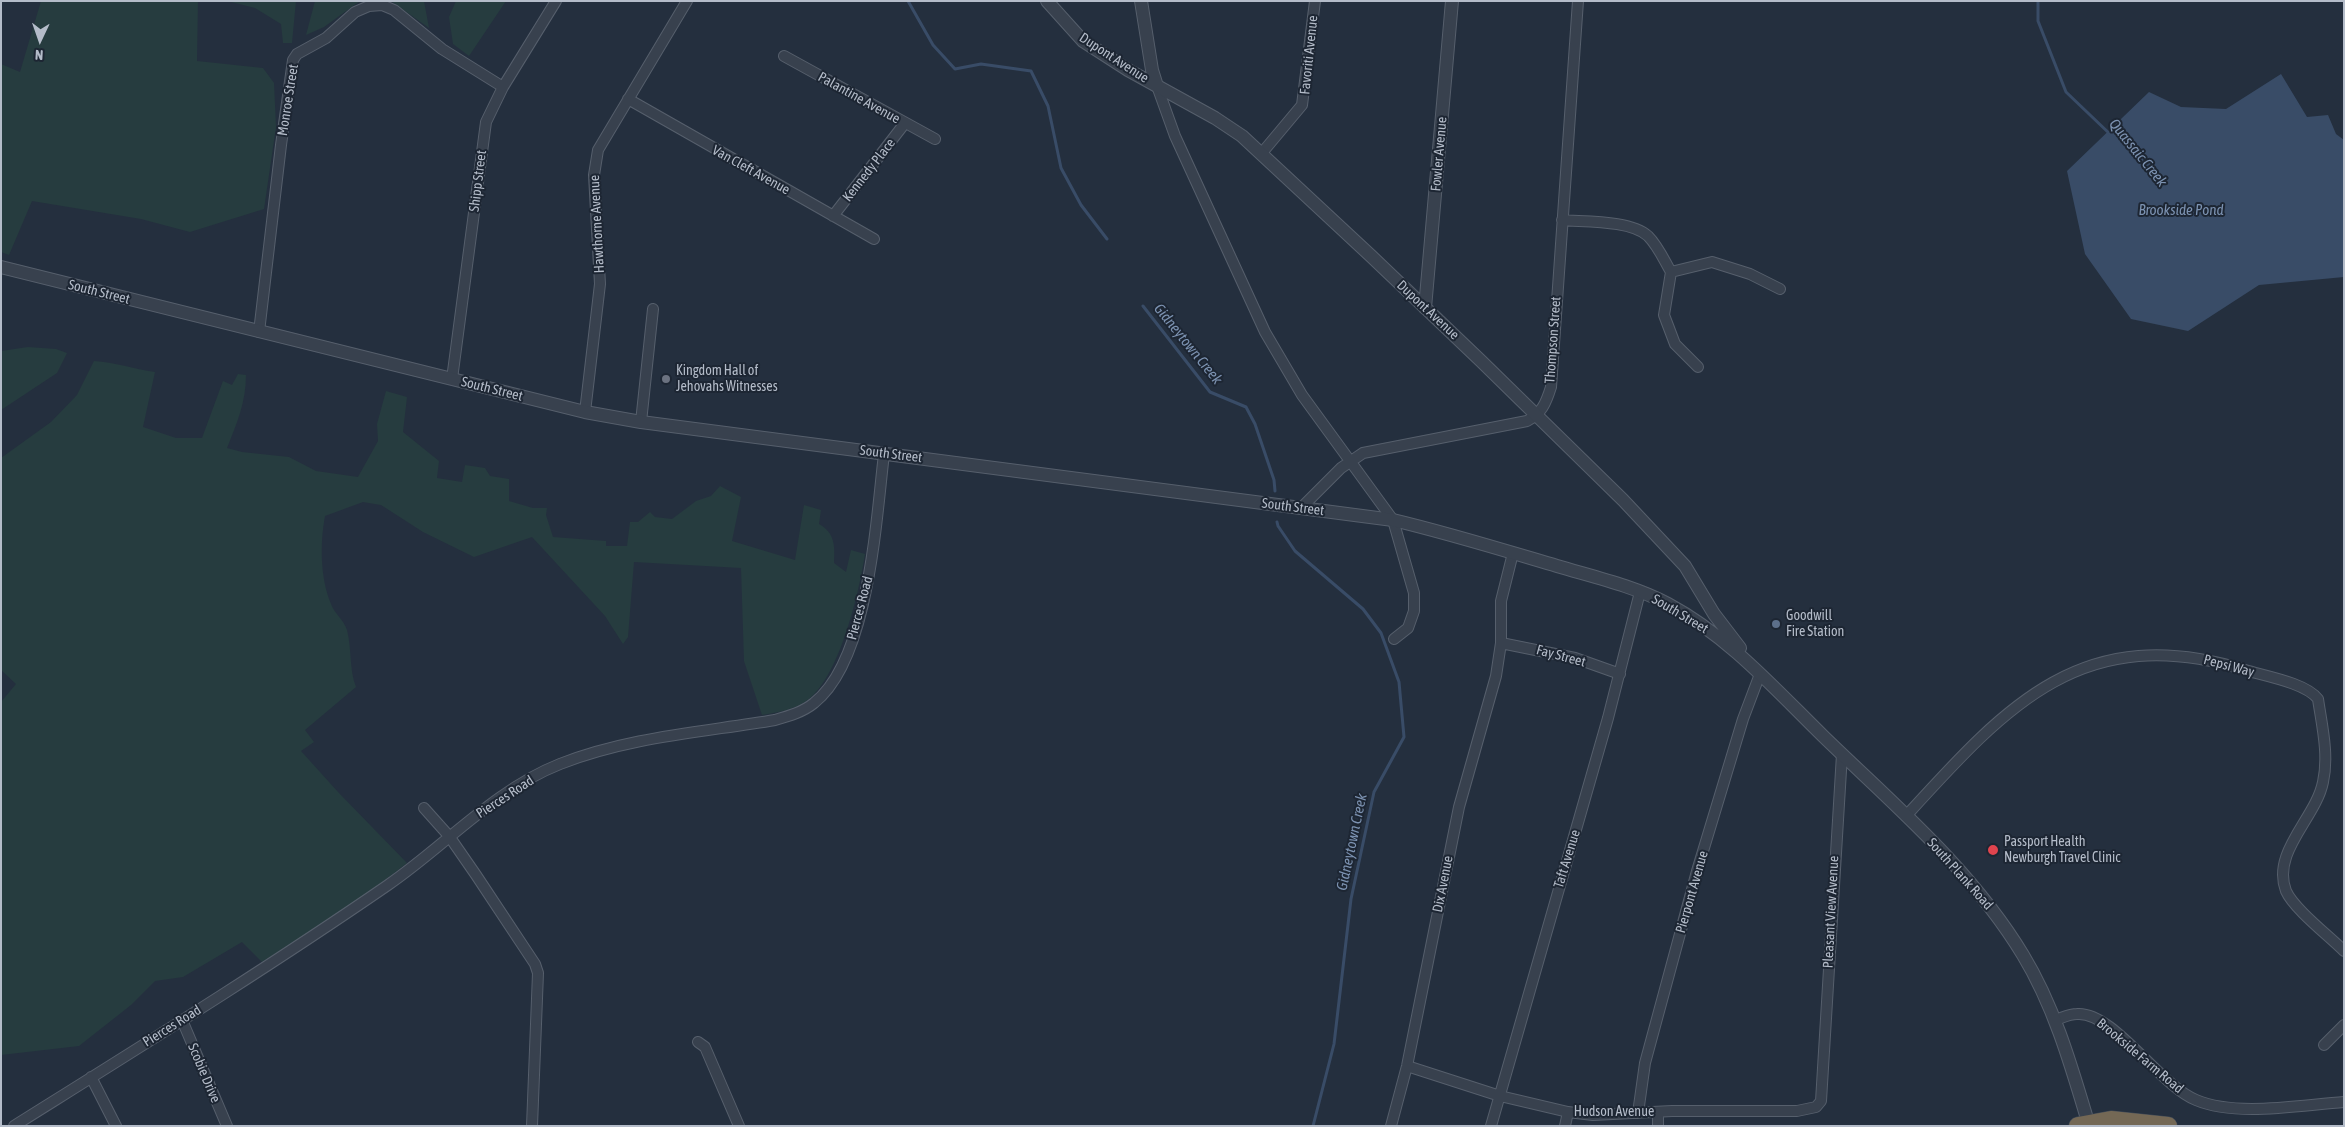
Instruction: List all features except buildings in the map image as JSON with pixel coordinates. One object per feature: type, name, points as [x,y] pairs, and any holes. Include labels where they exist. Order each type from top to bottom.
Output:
[{"type":"highway","points":[[2083,1124],[2111,1120],[2168,1126]]},
{"type":"street","name":"Shipp Street","points":[[452,379],[486,122],[504,87],[556,1]]},
{"type":"street","name":"Hawthorne Avenue","points":[[585,412],[600,284],[594,175],[595,160],[628,99],[687,1]]},
{"type":"street","name":"Dupont Avenue","points":[[1047,1],[1083,41],[1215,118],[1242,136],[1425,308],[1623,500],[1685,566],[1714,614],[1760,674]]},
{"type":"street","points":[[1141,1],[1152,70],[1174,136],[1265,332],[1302,395],[1393,520],[1414,593],[1414,611],[1408,628],[1394,639]]},
{"type":"street","name":"Favoriti Avenue","points":[[1261,154],[1302,105],[1315,1]]},
{"type":"street","name":"Fowler Avenue","points":[[1425,308],[1452,1]]},
{"type":"street","name":"Thompson Street","points":[[1535,416],[1546,402],[1551,387],[1578,1]]},
{"type":"street","name":"Monroe Street","points":[[259,332],[281,145],[293,60],[297,54],[326,38],[355,12],[369,6],[382,5],[394,10],[442,49],[504,87]]},
{"type":"street","name":"Palantine Avenue","points":[[784,56],[935,139]]},
{"type":"street","name":"Van Cleft Avenue","points":[[628,99],[874,240]]},
{"type":"street","name":"Kennedy Place","points":[[833,216],[905,123]]},
{"type":"street","points":[[1562,220],[1638,229],[1656,244],[1672,272],[1664,315],[1675,344],[1698,366]]},
{"type":"street","points":[[1672,272],[1712,262],[1750,274],[1780,289]]},
{"type":"street","name":"South Street","points":[[1,268],[585,412],[641,422],[1393,520],[1451,534],[1640,592],[1668,604],[1698,622],[1760,674]]},
{"type":"street","points":[[641,422],[653,309]]},
{"type":"street","points":[[1302,508],[1349,462],[1363,453],[1527,421],[1535,416]]},
{"type":"street","name":"Pierces Road","points":[[14,1126],[182,1020],[391,883],[448,836],[515,789],[558,765],[585,755],[638,743],[775,720],[790,716],[813,704],[823,694],[838,673],[859,624],[870,574],[884,454]]},
{"type":"street","name":"Dix Avenue","points":[[1391,1126],[1407,1066],[1459,807],[1496,676],[1501,644],[1501,601],[1513,553]]},
{"type":"street","name":"Taft Avenue","points":[[1491,1126],[1620,674],[1640,592]]},
{"type":"street","name":"Fay Street","points":[[1501,644],[1575,658],[1620,674]]},
{"type":"street","name":"Pepsi Way","points":[[1906,816],[2012,709],[2038,689],[2087,666],[2118,658],[2151,654],[2190,656],[2221,662],[2313,692],[2318,699],[2326,756],[2323,783],[2291,846],[2284,866],[2283,880],[2287,893],[2305,915],[2344,952]]},
{"type":"street","name":"South Plank Road","points":[[1760,674],[1941,849],[2001,921],[2024,957],[2055,1020],[2070,1060],[2083,1124]]},
{"type":"street","name":"Pierpont Avenue","points":[[1638,1113],[1645,1063],[1697,871],[1743,719],[1760,674]]},
{"type":"street","name":"Pleasant View Avenue","points":[[1823,1069],[1842,754]]},
{"type":"street","points":[[424,808],[448,836],[530,954],[538,973],[532,1126]]},
{"type":"street","name":"Brookside Farm Road","points":[[2055,1020],[2078,1013],[2091,1016],[2105,1024],[2129,1044],[2174,1088],[2195,1100],[2213,1106],[2239,1109],[2344,1102]]},
{"type":"street","name":"Scobie Drive","points":[[182,1020],[227,1126]]},
{"type":"street","points":[[2324,1045],[2344,1025]]},
{"type":"street","points":[[698,1042],[706,1047],[738,1126]]},
{"type":"street","name":"Hudson Avenue","points":[[1407,1066],[1500,1096],[1568,1112],[1592,1115],[1810,1110],[1821,1101],[1823,1069]]},
{"type":"street","points":[[91,1077],[116,1126]]},
{"type":"street","points":[[1565,1126],[1568,1112]]},
{"type":"street","points":[[1658,1112],[1658,1126]]},
{"type":"green space","points":[[41,1],[198,1],[197,61],[263,68],[274,83],[276,127],[264,209],[190,232],[141,219],[32,201],[9,255],[1,252],[1,64],[20,72]]},
{"type":"green space","points":[[227,1],[296,1],[292,43],[283,43],[281,24],[255,8]]},
{"type":"green space","points":[[315,1],[360,1],[324,27],[306,35]]},
{"type":"green space","points":[[391,1],[424,1],[429,28]]},
{"type":"green space","points":[[456,1],[506,1],[469,56],[453,44],[449,17]]},
{"type":"green space","points":[[28,347],[56,349],[67,353],[57,373],[1,410],[1,351]]},
{"type":"green space","points":[[94,361],[155,372],[143,427],[176,438],[202,438],[223,381],[232,385],[238,374],[246,375],[243,403],[227,448],[242,452],[289,457],[316,471],[358,477],[378,441],[377,424],[386,391],[407,397],[403,432],[439,461],[437,478],[462,482],[465,465],[485,468],[490,476],[509,479],[509,501],[533,508],[547,508],[546,515],[553,537],[606,541],[606,546],[627,546],[630,522],[638,522],[650,512],[655,517],[672,519],[696,501],[711,496],[720,486],[741,497],[732,541],[795,560],[804,505],[821,510],[819,524],[828,532],[833,540],[834,563],[846,572],[851,550],[865,554],[853,610],[839,652],[820,687],[809,699],[804,703],[781,712],[762,715],[744,661],[741,568],[634,562],[628,637],[623,644],[605,616],[532,537],[474,557],[423,532],[381,505],[363,502],[325,516],[322,549],[325,583],[332,607],[347,630],[352,673],[356,687],[305,730],[314,742],[301,751],[407,863],[355,902],[262,962],[242,942],[183,977],[155,981],[131,1005],[79,1046],[1,1055],[1,702],[16,684],[1,670],[1,458],[51,422],[77,395]]},
{"type":"water","name":"Brookside Pond","points":[[2281,74],[2307,117],[2328,115],[2336,134],[2344,140],[2344,277],[2259,285],[2188,331],[2131,319],[2085,254],[2067,171],[2149,92],[2181,107],[2226,109]]},
{"type":"waterway","name":"Gidneytown Creek","points":[[908,1],[933,45],[955,69],[981,64],[1031,71],[1048,106],[1061,168],[1081,205],[1107,239]]},
{"type":"waterway","name":"Quassaic Creek","points":[[2038,1],[2038,21],[2066,92],[2111,135]]},
{"type":"waterway","name":"Gidneytown Creek","points":[[1143,306],[1210,392],[1246,407],[1255,424],[1274,480],[1275,491]]},
{"type":"waterway","name":"Gidneytown Creek","points":[[1277,522],[1295,551],[1363,609],[1381,633],[1399,682],[1404,737],[1374,792],[1351,899],[1334,1044],[1313,1126]]},
{"type":"place","name":"Kingdom Hall of Jehovahs Witnesses","points":[[666,379]]},
{"type":"place","name":"Goodwill Fire Station","points":[[1776,624]]},
{"type":"place","name":"Passport Health Newburgh Travel Clinic","points":[[1993,850]]}]
